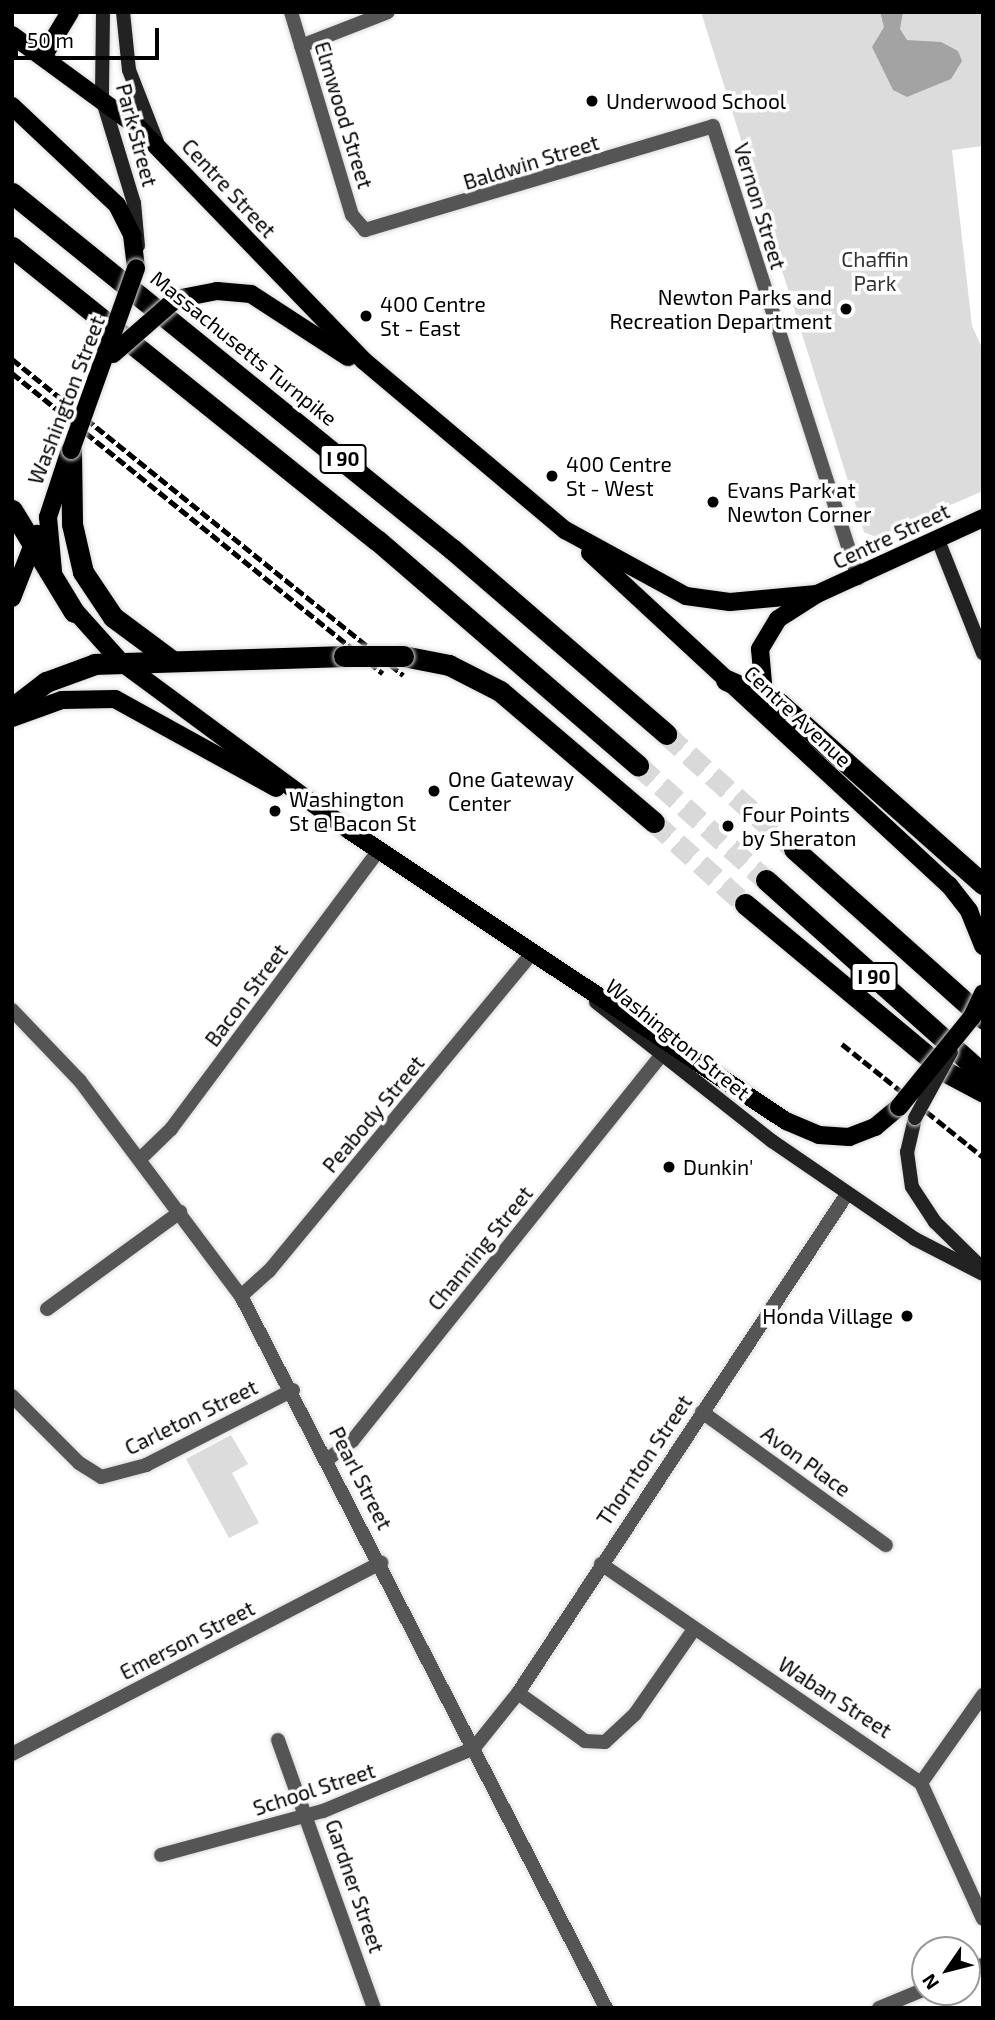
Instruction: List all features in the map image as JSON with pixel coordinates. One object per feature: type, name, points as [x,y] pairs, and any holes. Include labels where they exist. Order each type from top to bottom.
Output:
[{"type":"highway","name":"Massachusetts Turnpike","points":[[12,193],[452,549],[666,734]]},
{"type":"highway","name":"I 90","points":[[12,247],[377,540],[638,765]]},
{"type":"highway","points":[[71,450],[72,524],[83,572],[113,617],[171,660]]},
{"type":"highway","points":[[12,510],[32,547],[74,612]]},
{"type":"highway","points":[[12,708],[65,674],[121,662],[403,656],[449,665],[500,691],[653,822]]},
{"type":"highway","points":[[726,680],[779,703],[983,884]]},
{"type":"highway","name":"I 90","points":[[794,849],[974,1021]]},
{"type":"highway","name":"I 90","points":[[766,880],[983,1074]]},
{"type":"highway","points":[[745,904],[948,1073],[983,1092]]},
{"type":"main road","points":[[44,55],[71,12]]},
{"type":"main road","name":"Park Street","points":[[103,12],[102,98],[137,217],[136,268]]},
{"type":"main road","name":"Park Street","points":[[123,12],[129,70],[162,149]]},
{"type":"main road","name":"Centre Street","points":[[12,35],[102,98],[162,149],[397,391]]},
{"type":"main road","name":"Washington Street","points":[[12,106],[117,205],[132,235],[136,268],[106,362],[51,498],[49,557],[74,612],[121,662],[350,831],[579,987],[660,1057],[848,1194],[983,1272]]},
{"type":"main road","name":"Centre Street","points":[[106,362],[176,299],[225,290],[259,298],[397,391],[565,530],[686,596],[730,602],[817,594],[858,578],[983,518]]},
{"type":"main road","points":[[12,598],[51,498]]},
{"type":"main road","name":"Centre Avenue","points":[[565,530],[949,885],[969,911],[983,946]]},
{"type":"main road","points":[[938,540],[983,653]]},
{"type":"main road","name":"Centre Street","points":[[767,718],[759,660],[766,633],[817,594]]},
{"type":"main road","name":"Washington Street","points":[[12,718],[62,700],[121,701],[350,831]]},
{"type":"main road","points":[[579,987],[809,1132],[860,1134],[899,1107],[974,1021]]},
{"type":"main road","points":[[983,993],[974,1021],[915,1118],[907,1152],[912,1187],[935,1222],[983,1272]]},
{"type":"street","name":"Elmwood Street","points":[[291,12],[367,230]]},
{"type":"street","points":[[301,46],[388,12]]},
{"type":"street","points":[[12,111],[38,133]]},
{"type":"street","name":"Baldwin Street","points":[[367,230],[713,126]]},
{"type":"street","name":"Vernon Street","points":[[713,126],[858,578]]},
{"type":"street","name":"Bacon Street","points":[[140,1159],[171,1129],[379,850]]},
{"type":"street","name":"Peabody Street","points":[[241,1296],[269,1271],[531,954]]},
{"type":"street","name":"Pearl Street","points":[[12,1010],[75,1076],[241,1296],[293,1390],[606,2008]]},
{"type":"street","name":"Channing Street","points":[[328,1459],[353,1440],[660,1057]]},
{"type":"street","name":"Thornton Street","points":[[474,1748],[518,1693],[848,1194]]},
{"type":"street","points":[[47,1309],[180,1212]]},
{"type":"street","name":"Carleton Street","points":[[12,1396],[79,1463],[101,1477],[146,1465],[293,1390]]},
{"type":"street","name":"Avon Place","points":[[702,1412],[886,1545]]},
{"type":"street","name":"Emerson Street","points":[[12,1754],[381,1563]]},
{"type":"street","name":"Waban Street","points":[[601,1564],[921,1783]]},
{"type":"street","points":[[518,1693],[585,1741],[605,1742],[635,1714],[694,1629]]},
{"type":"street","points":[[983,1695],[921,1783],[983,1919]]},
{"type":"street","name":"Gardner Street","points":[[278,1740],[309,1816],[374,2008]]},
{"type":"street","name":"School Street","points":[[161,1856],[309,1816],[474,1748]]},
{"type":"street","points":[[878,2008],[911,1995]]},
{"type":"green space","name":"Chaffin Park","points":[[701,12],[983,12],[983,146],[952,150],[972,326],[983,350],[983,491],[876,537],[864,532]]},
{"type":"green space","points":[[231,1435],[248,1464],[232,1473],[259,1523],[229,1538],[186,1459]]},
{"type":"shaded area","points":[[880,12],[903,12],[900,29],[907,40],[941,42],[958,51],[962,61],[951,79],[907,97],[893,90],[872,47],[884,27]]},
{"type":"tunnel","points":[[666,734],[794,849]]},
{"type":"tunnel","points":[[638,765],[766,880]]},
{"type":"tunnel","points":[[654,822],[745,904]]},
{"type":"railway","points":[[12,359],[403,675]]},
{"type":"railway","points":[[12,373],[383,673]]},
{"type":"railway","points":[[842,1044],[983,1157]]},
{"type":"place","name":"Underwood School","points":[[592,101]]},
{"type":"place","name":"Newton Parks and Recreation Department","points":[[846,309]]},
{"type":"place","name":"400 Centre St - East","points":[[366,316]]},
{"type":"place","name":"400 Centre St - West","points":[[552,476]]},
{"type":"place","name":"Evans Park at Newton Corner","points":[[713,502]]},
{"type":"place","name":"One Gateway Center","points":[[434,791]]},
{"type":"place","name":"Washington St @ Bacon St","points":[[275,811]]},
{"type":"place","name":"Four Points by Sheraton","points":[[728,826]]},
{"type":"place","name":"Dunkin'","points":[[669,1167]]},
{"type":"place","name":"Honda Village","points":[[907,1316]]}]
